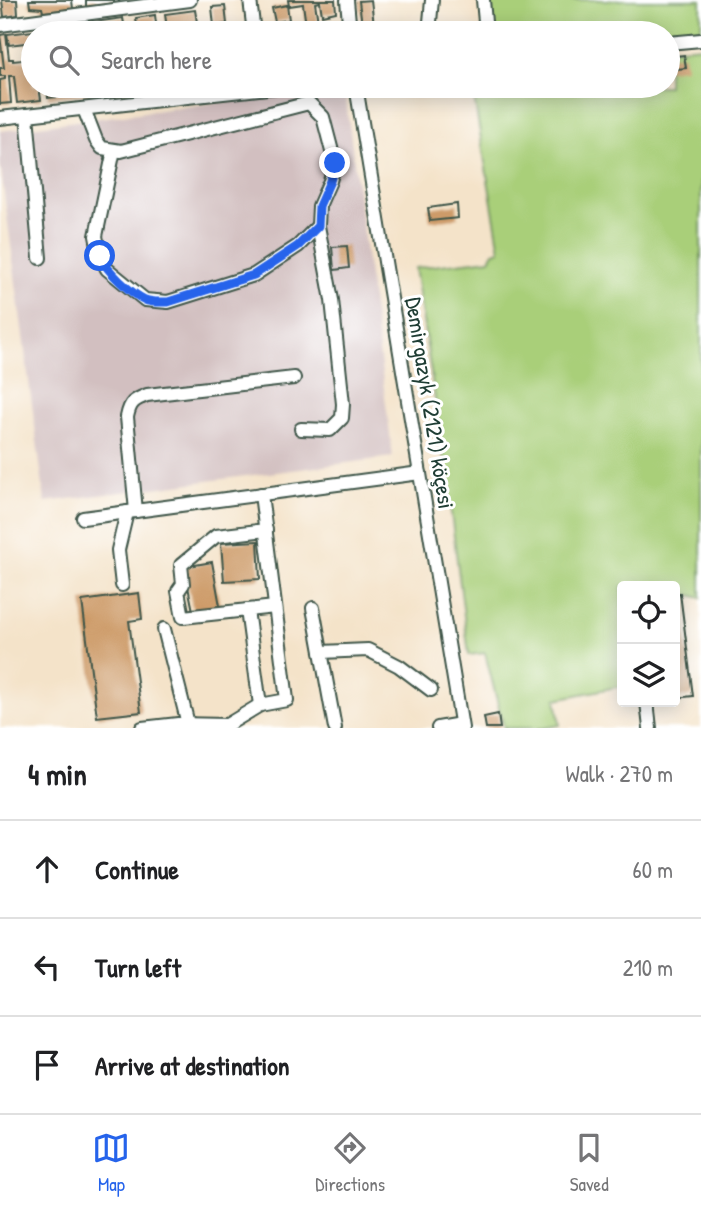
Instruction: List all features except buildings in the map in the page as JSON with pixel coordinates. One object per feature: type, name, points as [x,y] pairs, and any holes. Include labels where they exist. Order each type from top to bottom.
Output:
[{"type":"street","points":[[24,21],[190,0]]},
{"type":"street","points":[[250,0],[253,21]]},
{"type":"street","points":[[347,0],[349,21]]},
{"type":"street","points":[[430,21],[432,0]]},
{"type":"street","points":[[483,0],[485,21]]},
{"type":"street","points":[[0,24],[21,21]]},
{"type":"street","points":[[680,42],[701,40]]},
{"type":"street","points":[[0,118],[176,98]]},
{"type":"street","name":"Demirgazyk (2121) köçesi","points":[[358,98],[462,726]]},
{"type":"street","points":[[84,109],[102,148],[121,151],[309,103],[323,117],[335,163],[319,206],[318,226],[332,300],[343,404],[342,418],[330,430],[301,429]]},
{"type":"street","points":[[27,115],[40,258]]},
{"type":"street","points":[[114,150],[96,236],[100,256],[107,269],[145,300],[168,302],[254,275],[298,246],[318,226]]},
{"type":"street","points":[[122,585],[118,550],[131,511],[127,417],[130,404],[147,395],[294,378]]},
{"type":"street","points":[[83,518],[420,473]]},
{"type":"street","points":[[142,728],[233,723],[260,705],[287,700],[261,494]]},
{"type":"street","points":[[265,530],[216,536],[181,565],[183,584],[178,591],[183,617],[275,607]]},
{"type":"street","points":[[313,608],[335,728]]},
{"type":"street","points":[[247,610],[260,705]]},
{"type":"street","points":[[164,629],[188,724]]},
{"type":"street","points":[[321,652],[368,650],[391,661],[431,690]]},
{"type":"street","points":[[648,707],[650,728]]},
{"type":"street","points":[[439,728],[462,726]]},
{"type":"shaded area","points":[[252,98],[346,98],[393,457],[45,502],[0,163],[0,131]]},
{"type":"green space","points":[[488,0],[701,0],[701,33],[680,35],[680,21],[490,21]]},
{"type":"green space","points":[[701,46],[701,598],[680,592],[680,581],[617,581],[617,687],[556,699],[560,725],[504,728],[485,653],[469,655],[444,458],[415,268],[490,259],[494,252],[500,250],[474,98],[680,98],[680,48]]},
{"type":"route","points":[[100,256],[107,269],[145,300],[155,302],[168,302],[254,275],[298,246],[318,226],[321,197],[330,181],[335,163]]}]
